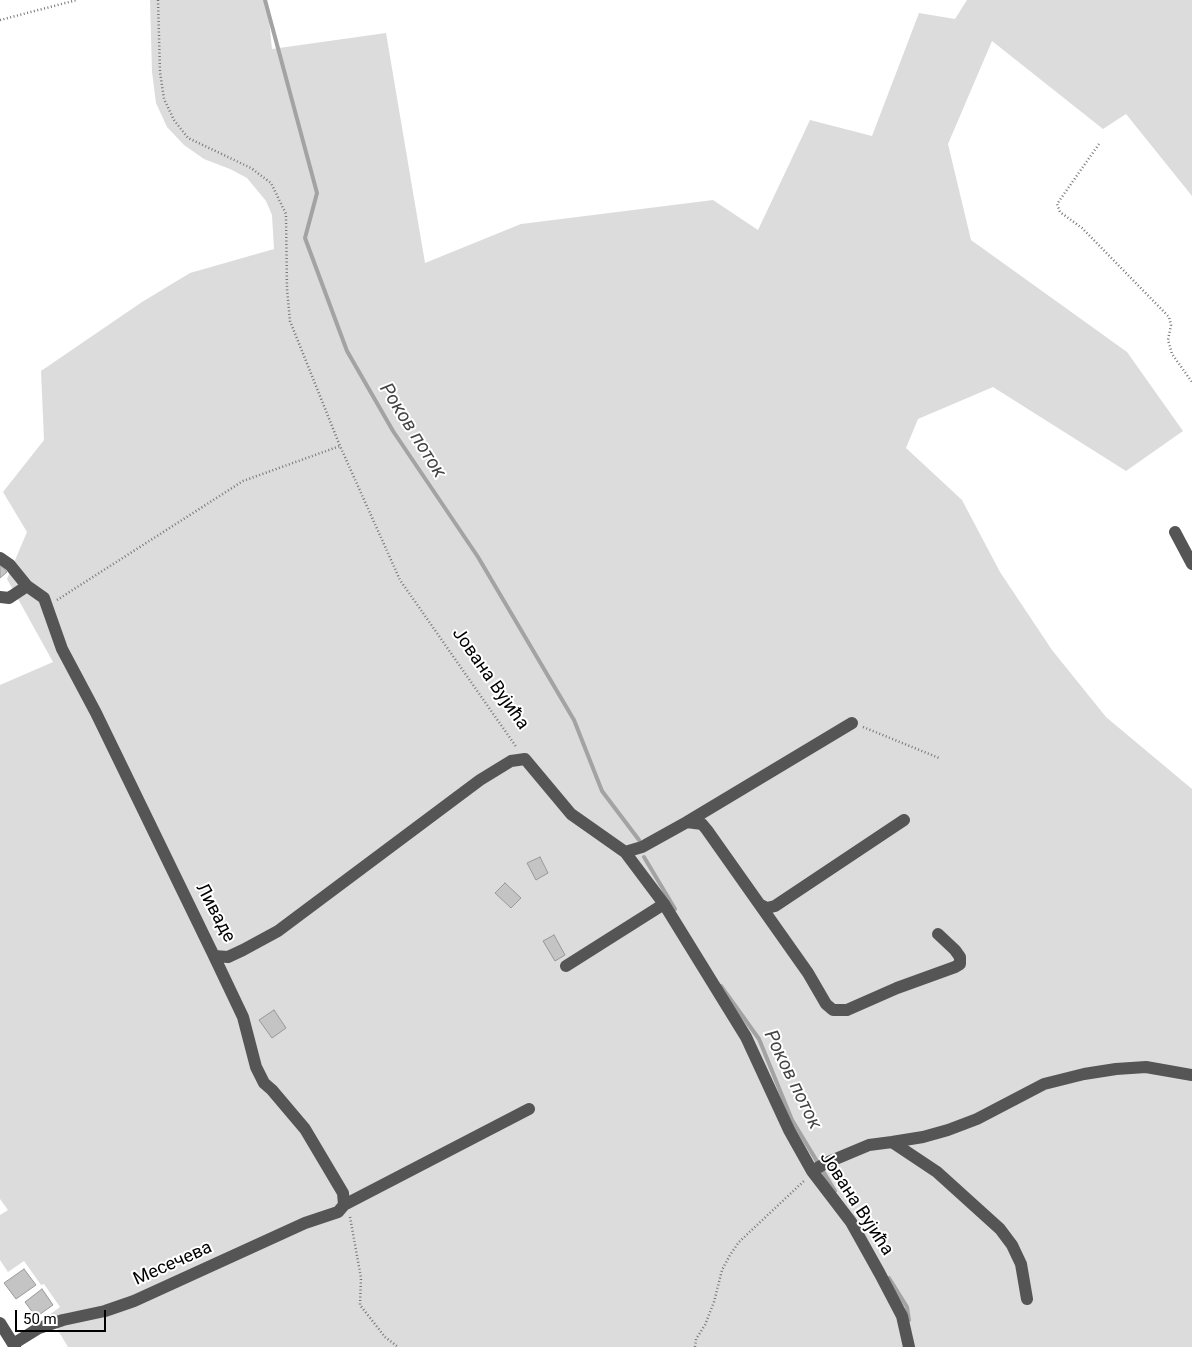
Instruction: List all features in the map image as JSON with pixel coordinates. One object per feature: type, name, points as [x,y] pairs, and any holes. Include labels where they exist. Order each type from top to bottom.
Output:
[{"type":"street","points":[[1175,532],[1192,564]]},
{"type":"street","name":"Ливаде","points":[[0,558],[10,565],[28,586],[44,598],[62,648],[214,956],[228,957],[278,931],[486,776],[511,761],[525,759]]},
{"type":"street","points":[[0,597],[9,598],[28,586]]},
{"type":"street","points":[[625,852],[642,847],[687,822],[852,723]]},
{"type":"street","name":"Јована Вујића","points":[[525,759],[571,814],[625,852],[664,904],[746,1037],[789,1130],[818,1167],[880,1274],[902,1316],[909,1347]]},
{"type":"street","points":[[760,905],[767,908],[775,906],[904,820]]},
{"type":"street","points":[[687,822],[702,824],[707,830],[808,973],[826,1004],[833,1010],[847,1010],[897,988],[960,964],[960,957],[955,950],[938,934]]},
{"type":"street","points":[[566,966],[664,904]]},
{"type":"street","points":[[214,956],[242,1018],[256,1067],[264,1083],[305,1129],[343,1193],[344,1205]]},
{"type":"street","points":[[818,1167],[869,1145],[923,1137],[948,1130],[977,1119],[1044,1084],[1084,1074],[1146,1067],[1192,1075]]},
{"type":"street","name":"Месечева","points":[[14,1345],[39,1328],[63,1320],[105,1311],[134,1301],[305,1223],[338,1212],[344,1205],[529,1109]]},
{"type":"street","points":[[892,1142],[937,1172],[1000,1230],[1012,1245],[1021,1264],[1027,1299]]},
{"type":"street","points":[[0,1323],[14,1345]]},
{"type":"path","points":[[0,20],[77,0]]},
{"type":"path","name":"Јована Вујића","points":[[158,0],[160,72],[164,99],[174,120],[188,138],[251,168],[271,183],[286,214],[287,289],[290,321],[340,446],[400,580],[525,759]]},
{"type":"path","points":[[1099,144],[1057,204],[1060,212],[1082,228],[1169,317],[1171,325],[1168,340],[1172,354],[1192,382]]},
{"type":"path","points":[[48,606],[243,481],[340,446]]},
{"type":"path","points":[[852,723],[939,758]]},
{"type":"path","points":[[695,1347],[696,1340],[705,1325],[714,1302],[722,1270],[730,1255],[739,1242],[818,1167]]},
{"type":"path","points":[[344,1205],[351,1218],[361,1278],[360,1304],[385,1337],[398,1347]]},
{"type":"shaded area","points":[[150,0],[267,0],[272,49],[386,33],[425,263],[521,224],[713,200],[758,230],[810,120],[872,136],[919,13],[955,19],[967,0],[1192,0],[1192,196],[1126,114],[1103,129],[992,41],[948,144],[971,240],[1127,352],[1183,431],[1126,471],[993,387],[918,419],[906,448],[962,500],[1000,572],[1052,650],[1106,717],[1192,789],[1192,1347],[68,1347],[49,1315],[60,1307],[44,1284],[41,1285],[24,1261],[8,1272],[0,1260],[0,1215],[8,1210],[0,1199],[0,685],[53,662],[7,579],[27,532],[3,492],[44,440],[41,371],[142,302],[190,273],[274,249],[272,215],[266,201],[247,178],[204,159],[184,145],[167,127],[156,103],[152,72]]},
{"type":"building","points":[[0,564],[7,572],[0,578]]},
{"type":"building","points":[[540,857],[548,873],[536,880],[527,863]]},
{"type":"building","points":[[505,883],[521,898],[511,908],[495,893]]},
{"type":"building","points":[[554,935],[565,955],[555,961],[543,941]]},
{"type":"building","points":[[274,1010],[286,1028],[272,1038],[259,1020]]},
{"type":"building","points":[[24,1269],[36,1285],[16,1299],[4,1283]]},
{"type":"building","points":[[42,1289],[53,1305],[36,1317],[25,1302]]},
{"type":"waterway","name":"Роков поток","points":[[265,0],[317,193],[305,238],[347,351],[393,431],[478,557],[574,720],[602,791],[639,840]]},
{"type":"waterway","name":"Роков поток","points":[[644,857],[675,909]]},
{"type":"waterway","name":"Роков поток","points":[[721,986],[759,1039],[792,1120],[835,1191]]},
{"type":"waterway","name":"Роков поток","points":[[889,1278],[907,1307],[909,1320]]}]
